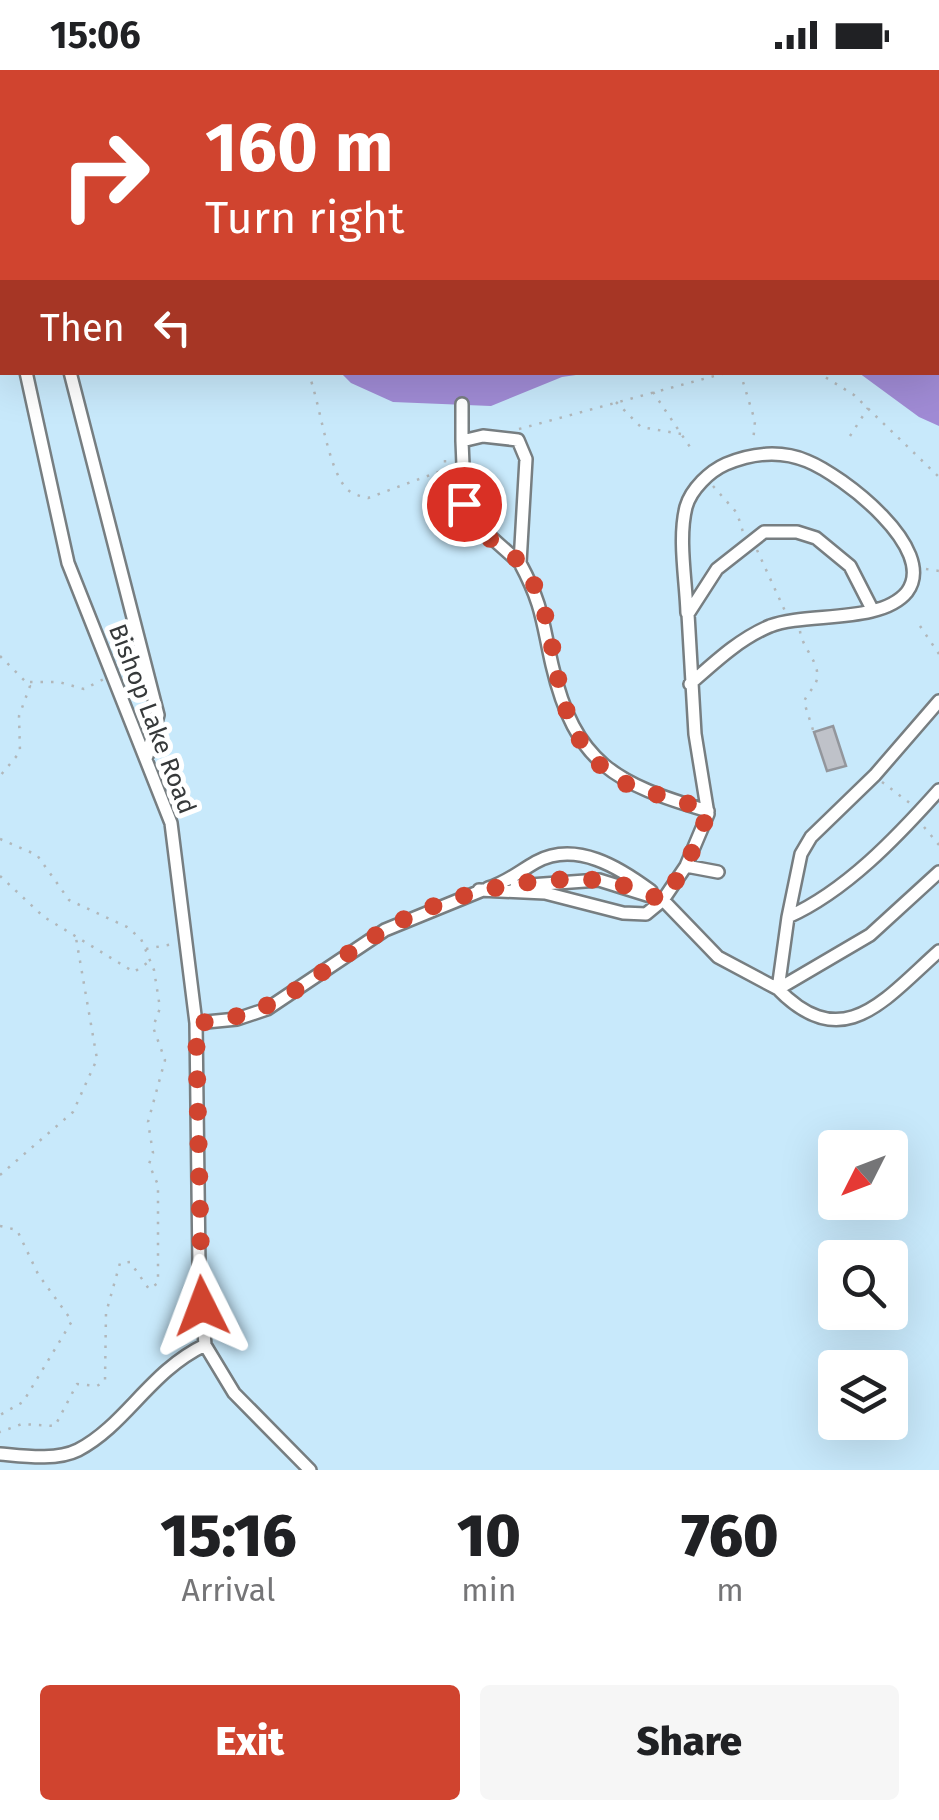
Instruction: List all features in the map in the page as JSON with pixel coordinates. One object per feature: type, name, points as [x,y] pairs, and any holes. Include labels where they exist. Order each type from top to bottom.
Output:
[{"type":"street","name":"Bishop Lake Road","points":[[27,375],[68,563],[148,756],[170,823],[196,1023],[198,1268],[205,1345],[234,1393],[310,1470]]},
{"type":"street","points":[[71,375],[158,715],[148,756]]},
{"type":"street","points":[[462,404],[460,467],[465,514],[520,564],[547,622],[551,661],[566,714],[586,746],[615,778],[708,811]]},
{"type":"street","points":[[462,440],[518,440],[526,459],[520,564]]},
{"type":"street","points":[[479,890],[546,893],[623,913],[646,914],[663,900],[686,866],[708,811],[690,684],[687,504],[706,476],[756,455],[804,459],[836,475],[904,539],[915,568],[903,596],[872,609],[770,626],[731,648],[690,684]]},
{"type":"street","points":[[688,614],[717,568],[744,543],[778,529],[816,538],[834,551],[864,587],[872,609]]},
{"type":"street","points":[[689,650],[712,665]]},
{"type":"street","points":[[778,989],[790,899],[801,854],[810,838],[875,775],[939,701]]},
{"type":"street","points":[[788,917],[814,905],[939,790]]},
{"type":"street","points":[[196,1023],[237,1019],[267,1009],[385,930],[506,881],[545,858],[582,854],[608,864],[663,900],[718,956],[778,989],[808,1016],[840,1023],[870,1008],[939,951]]},
{"type":"street","points":[[686,866],[718,872]]},
{"type":"street","points":[[778,989],[870,935],[939,872]]},
{"type":"street","points":[[479,890],[599,880],[663,900]]},
{"type":"street","points":[[790,899],[814,905]]},
{"type":"street","points":[[0,1454],[28,1456],[78,1450],[112,1424],[147,1386],[183,1356],[205,1345]]},
{"type":"path","points":[[309,375],[320,402],[333,460],[344,486],[354,494],[368,498],[444,468],[460,467]]},
{"type":"path","points":[[503,437],[616,401],[718,375]]},
{"type":"path","points":[[741,375],[755,421],[756,455]]},
{"type":"path","points":[[820,375],[868,407],[939,478]]},
{"type":"path","points":[[654,392],[694,452]]},
{"type":"path","points":[[616,401],[641,428],[681,434]]},
{"type":"path","points":[[850,436],[868,407]]},
{"type":"path","points":[[445,460],[447,478],[455,483]]},
{"type":"path","points":[[915,568],[939,571]]},
{"type":"path","points":[[799,621],[802,648],[814,660],[816,680],[804,702],[813,730]]},
{"type":"path","points":[[920,626],[939,654]]},
{"type":"path","points":[[0,656],[29,682],[59,682],[84,689],[114,674]]},
{"type":"path","points":[[0,776],[20,752],[19,716],[29,682]]},
{"type":"path","points":[[875,775],[917,814],[939,845]]},
{"type":"path","points":[[0,838],[38,856],[69,900],[134,931],[154,970],[160,1008],[153,1026],[165,1060],[148,1122],[152,1153],[149,1164],[158,1186],[158,1283],[149,1289],[130,1262],[120,1263],[106,1313],[105,1382],[98,1386],[77,1384],[54,1426],[22,1424],[0,1432]]},
{"type":"path","points":[[0,876],[44,916],[134,972],[147,962]]},
{"type":"path","points":[[0,1175],[73,1112],[97,1059],[76,938]]},
{"type":"path","points":[[145,949],[188,943]]},
{"type":"path","points":[[0,1226],[17,1230],[38,1274],[72,1320],[46,1370],[36,1375],[23,1402],[0,1415]]},
{"type":"shaded area","points":[[0,375],[939,375],[939,1470],[0,1470]]},
{"type":"shaded area","points":[[343,375],[576,375],[491,406],[393,402],[351,383]]},
{"type":"shaded area","points":[[862,375],[939,375],[939,426],[919,417]]},
{"type":"building","points":[[833,726],[846,766],[827,771],[814,732]]},
{"type":"route","points":[[202,1306],[198,1268],[196,1023],[237,1019],[267,1009],[385,930],[479,890],[599,880],[663,900],[686,866],[708,814],[615,778],[586,746],[566,714],[551,661],[547,622],[535,591],[520,564],[474,526],[465,514],[464,504]]}]
